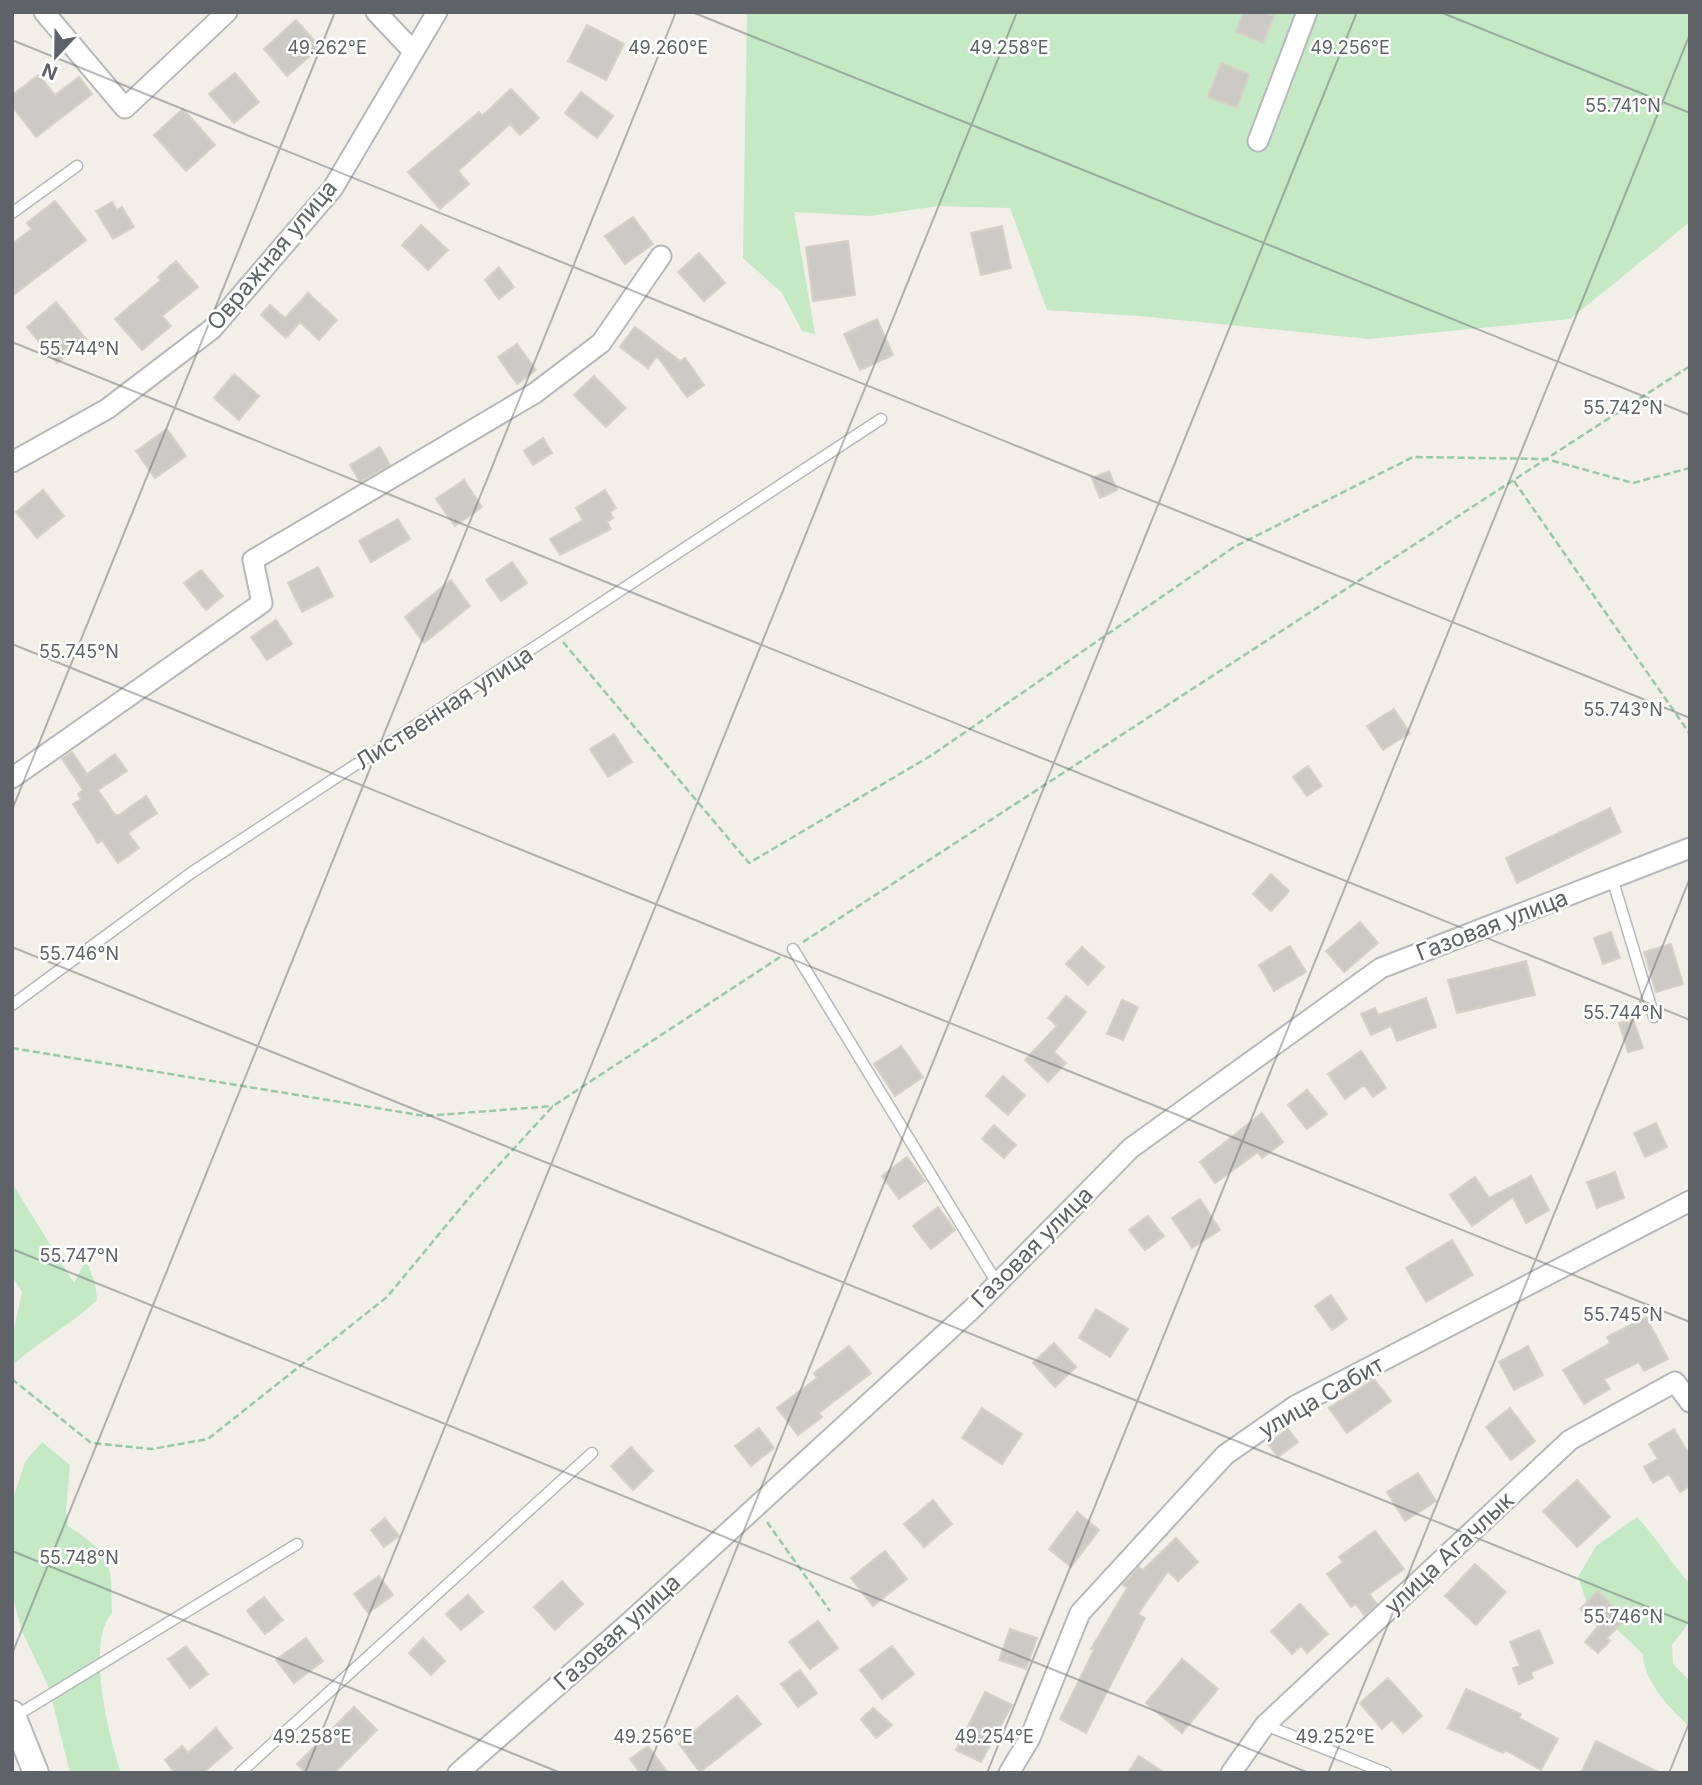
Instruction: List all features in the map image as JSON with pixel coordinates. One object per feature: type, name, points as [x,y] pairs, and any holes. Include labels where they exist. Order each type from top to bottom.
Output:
[{"type":"street","points":[[44,12],[125,108],[227,12]]},
{"type":"street","points":[[376,12],[412,50]]},
{"type":"street","name":"Овражная улица","points":[[12,462],[107,409],[212,329],[333,188],[412,50],[437,12]]},
{"type":"street","points":[[1258,141],[1307,12]]},
{"type":"street","points":[[12,778],[262,603],[253,559],[534,393],[601,343],[661,256]]},
{"type":"street","name":"Газовая улица","points":[[458,1773],[756,1506],[997,1283],[1131,1148],[1381,968],[1690,848]]},
{"type":"street","name":"улица Сабит","points":[[1009,1773],[1031,1738],[1080,1613],[1225,1455],[1295,1406],[1690,1201]]},
{"type":"street","name":"улица Агачлык","points":[[1231,1773],[1265,1725],[1570,1440],[1683,1379],[1690,1402]]},
{"type":"street","points":[[13,1715],[36,1773]]},
{"type":"lane","points":[[12,213],[77,166]]},
{"type":"lane","name":"Лиственная улица","points":[[12,1005],[191,873],[881,419]]},
{"type":"lane","points":[[1612,878],[1654,1017]]},
{"type":"lane","points":[[793,949],[997,1283]]},
{"type":"lane","points":[[240,1773],[592,1453]]},
{"type":"lane","points":[[13,1715],[297,1544]]},
{"type":"lane","points":[[1265,1725],[1386,1773]]},
{"type":"path","points":[[12,1379],[91,1443],[152,1449],[208,1439],[387,1297],[473,1193],[553,1106],[1690,366]]},
{"type":"path","points":[[557,634],[749,863],[932,755],[1234,547],[1413,457],[1546,459],[1633,483],[1690,468]]},
{"type":"path","points":[[1513,480],[1690,734]]},
{"type":"path","points":[[12,1048],[425,1116],[553,1106]]},
{"type":"path","points":[[756,1506],[830,1611]]},
{"type":"green space","points":[[747,12],[1690,12],[1690,222],[1570,319],[1369,339],[1139,316],[1047,310],[1010,208],[938,206],[870,216],[794,212],[815,334],[802,331],[782,293],[743,258]]},
{"type":"green space","points":[[12,1183],[74,1283],[86,1260],[95,1283],[97,1300],[14,1364],[12,1338],[22,1292],[12,1276]]},
{"type":"green space","points":[[42,1442],[70,1465],[66,1509],[68,1526],[101,1552],[110,1570],[112,1613],[104,1627],[100,1645],[100,1667],[106,1714],[121,1773],[70,1773],[49,1688],[22,1631],[12,1594],[12,1501],[25,1462]]},
{"type":"green space","points":[[1637,1517],[1690,1584],[1690,1621],[1672,1645],[1673,1664],[1690,1681],[1690,1727],[1653,1685],[1644,1664],[1643,1654],[1586,1600],[1578,1577],[1596,1546]]},
{"type":"building","points":[[1244,12],[1264,12],[1274,16],[1263,43],[1236,32]]},
{"type":"building","points":[[296,20],[320,47],[287,76],[264,49]]},
{"type":"building","points":[[587,25],[624,44],[606,80],[568,61]]},
{"type":"building","points":[[1221,63],[1249,74],[1237,108],[1208,97]]},
{"type":"building","points":[[235,73],[259,102],[234,123],[209,94]]},
{"type":"building","points":[[39,75],[55,95],[79,77],[92,94],[36,137],[12,106],[12,95]]},
{"type":"building","points":[[511,89],[539,118],[520,135],[510,124],[458,171],[469,184],[440,209],[408,172],[479,112],[482,116]]},
{"type":"building","points":[[581,92],[613,116],[597,138],[565,113]]},
{"type":"building","points":[[183,109],[215,145],[186,171],[154,135]]},
{"type":"building","points":[[55,201],[86,240],[12,296],[12,244],[32,229],[27,223]]},
{"type":"building","points":[[112,202],[117,210],[122,207],[134,227],[113,239],[96,211]]},
{"type":"building","points":[[633,217],[653,244],[625,264],[605,236]]},
{"type":"building","points":[[421,225],[448,250],[428,270],[402,245]]},
{"type":"building","points":[[1002,226],[1011,268],[981,275],[971,233]]},
{"type":"building","points":[[848,241],[855,295],[813,301],[806,247]]},
{"type":"building","points":[[699,253],[725,283],[704,301],[678,272]]},
{"type":"building","points":[[176,261],[198,287],[162,316],[171,326],[142,350],[115,319],[161,280],[158,277]]},
{"type":"building","points":[[499,267],[514,287],[499,299],[485,280]]},
{"type":"building","points":[[308,293],[337,320],[319,340],[300,322],[286,338],[261,315],[270,305],[285,318]]},
{"type":"building","points":[[56,302],[86,339],[57,363],[27,327]]},
{"type":"building","points":[[877,319],[893,355],[860,370],[844,334]]},
{"type":"building","points":[[635,327],[680,361],[685,358],[704,385],[687,397],[657,356],[648,368],[620,347]]},
{"type":"building","points":[[517,344],[536,370],[517,384],[498,357]]},
{"type":"building","points":[[234,374],[259,396],[239,420],[214,398]]},
{"type":"building","points":[[594,376],[626,408],[606,427],[574,395]]},
{"type":"building","points":[[167,429],[186,456],[155,478],[136,451]]},
{"type":"building","points":[[543,438],[552,453],[533,465],[524,451]]},
{"type":"building","points":[[380,447],[390,465],[360,482],[350,465]]},
{"type":"building","points":[[1109,471],[1117,490],[1100,498],[1092,478]]},
{"type":"building","points":[[464,480],[482,507],[455,526],[436,499]]},
{"type":"building","points":[[43,490],[64,516],[37,538],[16,512]]},
{"type":"building","points":[[605,490],[616,508],[610,512],[613,518],[607,522],[611,529],[560,555],[550,539],[583,520],[576,508]]},
{"type":"building","points":[[398,519],[410,539],[371,562],[359,541]]},
{"type":"building","points":[[512,562],[527,583],[501,601],[486,580]]},
{"type":"building","points":[[318,567],[333,596],[302,612],[288,583]]},
{"type":"building","points":[[201,570],[223,596],[206,610],[184,583]]},
{"type":"building","points":[[451,580],[470,606],[424,643],[405,617]]},
{"type":"building","points":[[276,620],[292,644],[267,660],[251,637]]},
{"type":"building","points":[[1394,709],[1410,733],[1383,750],[1367,726]]},
{"type":"building","points":[[614,734],[632,762],[608,777],[590,749]]},
{"type":"building","points":[[72,752],[87,774],[115,754],[127,771],[98,790],[115,815],[146,796],[157,813],[128,833],[139,848],[118,863],[102,840],[98,843],[73,804],[81,799],[78,794],[83,790],[62,759]]},
{"type":"building","points":[[1308,766],[1322,786],[1307,796],[1293,777]]},
{"type":"building","points":[[1610,808],[1621,832],[1517,883],[1506,858]]},
{"type":"building","points":[[1271,874],[1289,891],[1271,911],[1253,894]]},
{"type":"building","points":[[1360,922],[1378,943],[1344,972],[1326,951]]},
{"type":"building","points":[[1611,932],[1620,958],[1603,964],[1594,938]]},
{"type":"building","points":[[1671,944],[1683,984],[1656,992],[1644,952]]},
{"type":"building","points":[[1290,946],[1306,972],[1274,991],[1259,965]]},
{"type":"building","points":[[1082,947],[1104,967],[1088,985],[1066,964]]},
{"type":"building","points":[[1526,961],[1535,995],[1457,1013],[1448,980]]},
{"type":"building","points":[[1066,996],[1086,1012],[1054,1052],[1066,1063],[1048,1082],[1025,1060],[1057,1026],[1048,1018]]},
{"type":"building","points":[[1426,998],[1436,1027],[1397,1041],[1391,1026],[1371,1035],[1361,1014],[1375,1008],[1378,1015]]},
{"type":"building","points":[[1122,1000],[1138,1007],[1123,1040],[1107,1034]]},
{"type":"building","points":[[1633,1019],[1643,1048],[1628,1052],[1619,1023]]},
{"type":"building","points":[[901,1046],[923,1077],[895,1096],[874,1064]]},
{"type":"building","points":[[1361,1051],[1386,1088],[1373,1097],[1364,1085],[1345,1099],[1328,1074]]},
{"type":"building","points":[[1003,1076],[1025,1095],[1008,1115],[986,1096]]},
{"type":"building","points":[[1307,1090],[1327,1114],[1307,1129],[1288,1105]]},
{"type":"building","points":[[1262,1113],[1283,1142],[1262,1158],[1258,1152],[1215,1183],[1200,1162]]},
{"type":"building","points":[[1656,1123],[1667,1147],[1645,1157],[1634,1133]]},
{"type":"building","points":[[994,1125],[1016,1145],[1004,1158],[982,1139]]},
{"type":"building","points":[[907,1157],[925,1181],[899,1199],[882,1176]]},
{"type":"building","points":[[1615,1172],[1624,1198],[1597,1208],[1587,1182]]},
{"type":"building","points":[[1531,1176],[1549,1210],[1526,1223],[1513,1197],[1472,1226],[1450,1195],[1475,1177],[1489,1198]]},
{"type":"building","points":[[1200,1199],[1220,1230],[1192,1248],[1172,1218]]},
{"type":"building","points":[[938,1207],[955,1230],[931,1249],[913,1226]]},
{"type":"building","points":[[1148,1216],[1164,1236],[1145,1250],[1129,1230]]},
{"type":"building","points":[[1452,1240],[1473,1275],[1426,1302],[1406,1268]]},
{"type":"building","points":[[1331,1295],[1347,1319],[1332,1330],[1315,1306]]},
{"type":"building","points":[[1096,1309],[1128,1329],[1110,1357],[1079,1338]]},
{"type":"building","points":[[1646,1317],[1668,1359],[1644,1371],[1639,1362],[1604,1379],[1610,1389],[1584,1404],[1563,1370],[1610,1343],[1607,1337]]},
{"type":"building","points":[[1054,1343],[1076,1367],[1055,1387],[1033,1363]]},
{"type":"building","points":[[849,1346],[871,1373],[819,1413],[822,1417],[798,1435],[777,1408],[817,1378],[814,1373]]},
{"type":"building","points":[[1528,1346],[1543,1375],[1514,1390],[1499,1362]]},
{"type":"building","points":[[1374,1379],[1391,1401],[1347,1433],[1329,1408]]},
{"type":"building","points":[[982,1408],[1022,1434],[1002,1464],[962,1438]]},
{"type":"building","points":[[1510,1408],[1535,1441],[1511,1460],[1486,1427]]},
{"type":"building","points":[[759,1428],[774,1448],[751,1466],[735,1446]]},
{"type":"building","points":[[1288,1429],[1298,1442],[1278,1457],[1268,1444]]},
{"type":"building","points":[[1674,1429],[1690,1456],[1690,1486],[1680,1492],[1669,1474],[1653,1483],[1644,1467],[1658,1459],[1649,1444]]},
{"type":"building","points":[[631,1447],[653,1471],[633,1490],[611,1466]]},
{"type":"building","points":[[1418,1473],[1436,1501],[1405,1521],[1387,1492]]},
{"type":"building","points":[[1577,1480],[1610,1517],[1577,1547],[1543,1511]]},
{"type":"building","points":[[933,1500],[952,1524],[924,1547],[904,1524]]},
{"type":"building","points":[[1077,1512],[1099,1530],[1071,1567],[1049,1549]]},
{"type":"building","points":[[385,1518],[399,1536],[384,1547],[371,1530]]},
{"type":"building","points":[[1375,1531],[1404,1569],[1369,1594],[1377,1604],[1364,1615],[1356,1604],[1351,1607],[1327,1574],[1343,1562],[1339,1557]]},
{"type":"building","points":[[1176,1538],[1198,1562],[1178,1581],[1168,1571],[1138,1614],[1145,1618],[1086,1733],[1060,1719],[1094,1650],[1091,1649],[1127,1588],[1123,1585],[1139,1567],[1143,1570]]},
{"type":"building","points":[[885,1551],[907,1579],[873,1606],[851,1578]]},
{"type":"building","points":[[1475,1564],[1506,1592],[1476,1625],[1445,1596]]},
{"type":"building","points":[[379,1576],[393,1595],[368,1613],[354,1594]]},
{"type":"building","points":[[562,1581],[583,1604],[555,1630],[534,1607]]},
{"type":"building","points":[[1598,1591],[1626,1619],[1607,1638],[1610,1641],[1598,1653],[1585,1642],[1598,1626],[1580,1609]]},
{"type":"building","points":[[468,1595],[483,1612],[461,1630],[446,1614]]},
{"type":"building","points":[[264,1597],[283,1620],[265,1634],[247,1611]]},
{"type":"building","points":[[1300,1604],[1328,1634],[1307,1653],[1301,1646],[1292,1654],[1271,1631]]},
{"type":"building","points":[[818,1621],[838,1648],[810,1669],[789,1642]]},
{"type":"building","points":[[1010,1629],[1037,1638],[1026,1669],[999,1660]]},
{"type":"building","points":[[1539,1630],[1553,1663],[1531,1672],[1533,1678],[1519,1684],[1513,1668],[1520,1666],[1510,1642]]},
{"type":"building","points":[[306,1638],[323,1661],[294,1683],[276,1660]]},
{"type":"building","points":[[423,1638],[445,1661],[431,1675],[409,1653]]},
{"type":"building","points":[[186,1646],[208,1674],[190,1688],[168,1659]]},
{"type":"building","points":[[892,1646],[914,1674],[882,1699],[860,1670]]},
{"type":"building","points":[[1182,1659],[1218,1689],[1182,1733],[1146,1703]]},
{"type":"building","points":[[800,1670],[817,1693],[798,1707],[781,1684]]},
{"type":"building","points":[[1388,1678],[1422,1716],[1403,1733],[1392,1720],[1382,1729],[1360,1703]]},
{"type":"building","points":[[1466,1689],[1521,1714],[1519,1718],[1558,1739],[1541,1770],[1505,1750],[1503,1753],[1448,1728]]},
{"type":"building","points":[[985,1692],[1012,1705],[981,1762],[956,1750]]},
{"type":"building","points":[[737,1696],[761,1724],[700,1772],[679,1744]]},
{"type":"building","points":[[354,1707],[377,1730],[334,1773],[306,1773],[297,1764]]},
{"type":"building","points":[[873,1708],[892,1725],[876,1738],[861,1719]]},
{"type":"building","points":[[216,1728],[232,1748],[203,1773],[175,1773],[165,1760],[182,1746],[188,1753]]},
{"type":"building","points":[[1596,1741],[1660,1773],[1581,1773]]},
{"type":"building","points":[[648,1746],[668,1773],[640,1773],[630,1759]]},
{"type":"building","points":[[1139,1756],[1165,1773],[1128,1773]]}]
